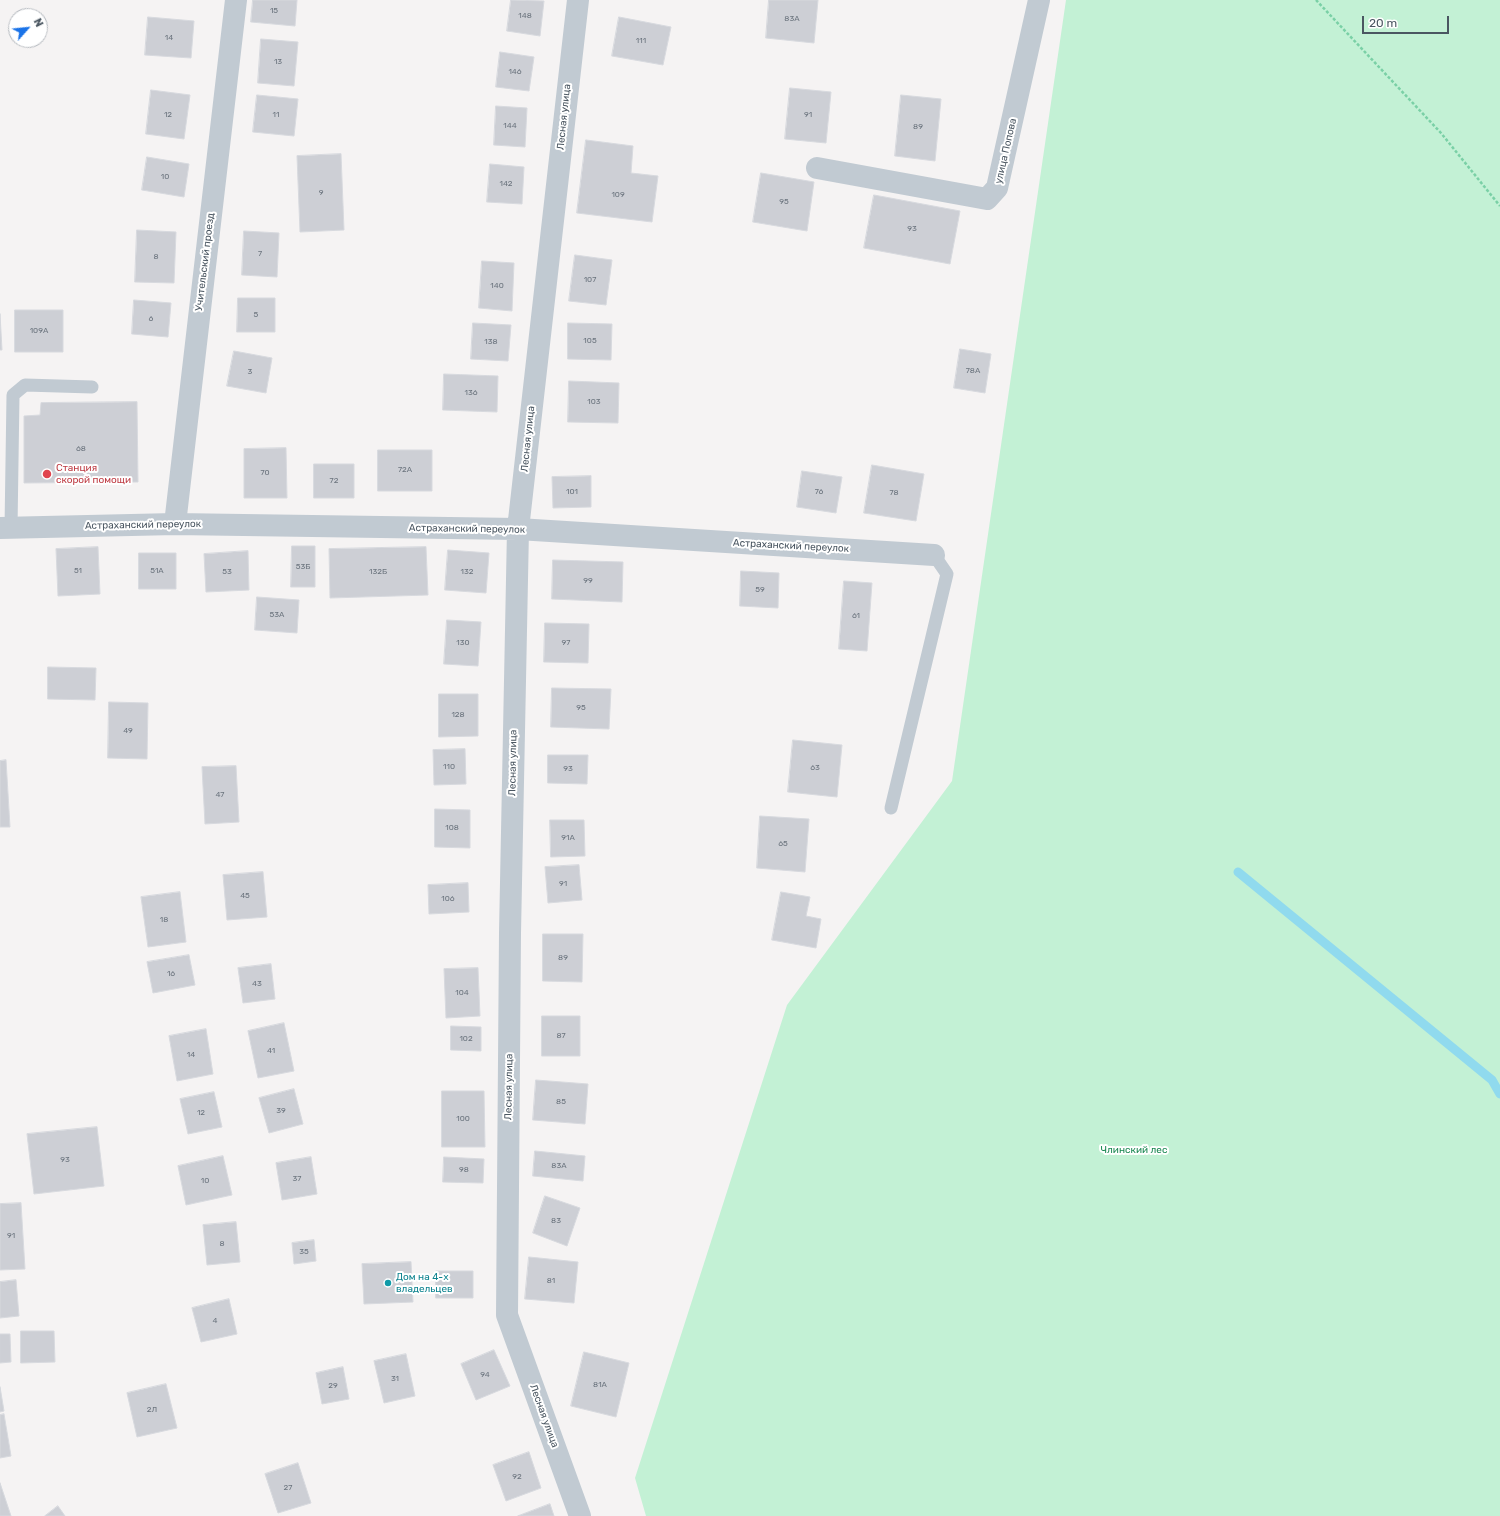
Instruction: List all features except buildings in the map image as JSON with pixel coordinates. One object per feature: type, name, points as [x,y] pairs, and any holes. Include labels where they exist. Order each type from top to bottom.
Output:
[{"type":"street","name":"Учительский проезд","points":[[175,524],[236,0]]},
{"type":"street","name":"Лесная улица","points":[[578,0],[518,529],[510,933],[507,1315],[580,1516]]},
{"type":"street","name":"улица Попова","points":[[817,168],[987,199],[997,188],[1039,0]]},
{"type":"street","name":"Астраханский переулок","points":[[6,528],[175,524],[518,529],[934,555]]},
{"type":"lane","points":[[6,528],[13,395],[25,385],[92,387]]},
{"type":"lane","points":[[891,808],[946,574],[934,555]]},
{"type":"path","points":[[1316,0],[1441,133],[1500,206]]},
{"type":"green space","name":"Члинский лес","points":[[1066,0],[1500,0],[1500,1516],[646,1516],[635,1478],[787,1005],[952,781]]},
{"type":"waterway","points":[[1238,872],[1492,1080],[1500,1094]]},
{"type":"place","name":"Станция скорой помощи","points":[[47,474]]},
{"type":"place","name":"Дом на 4-х владельцев","points":[[388,1283]]}]
